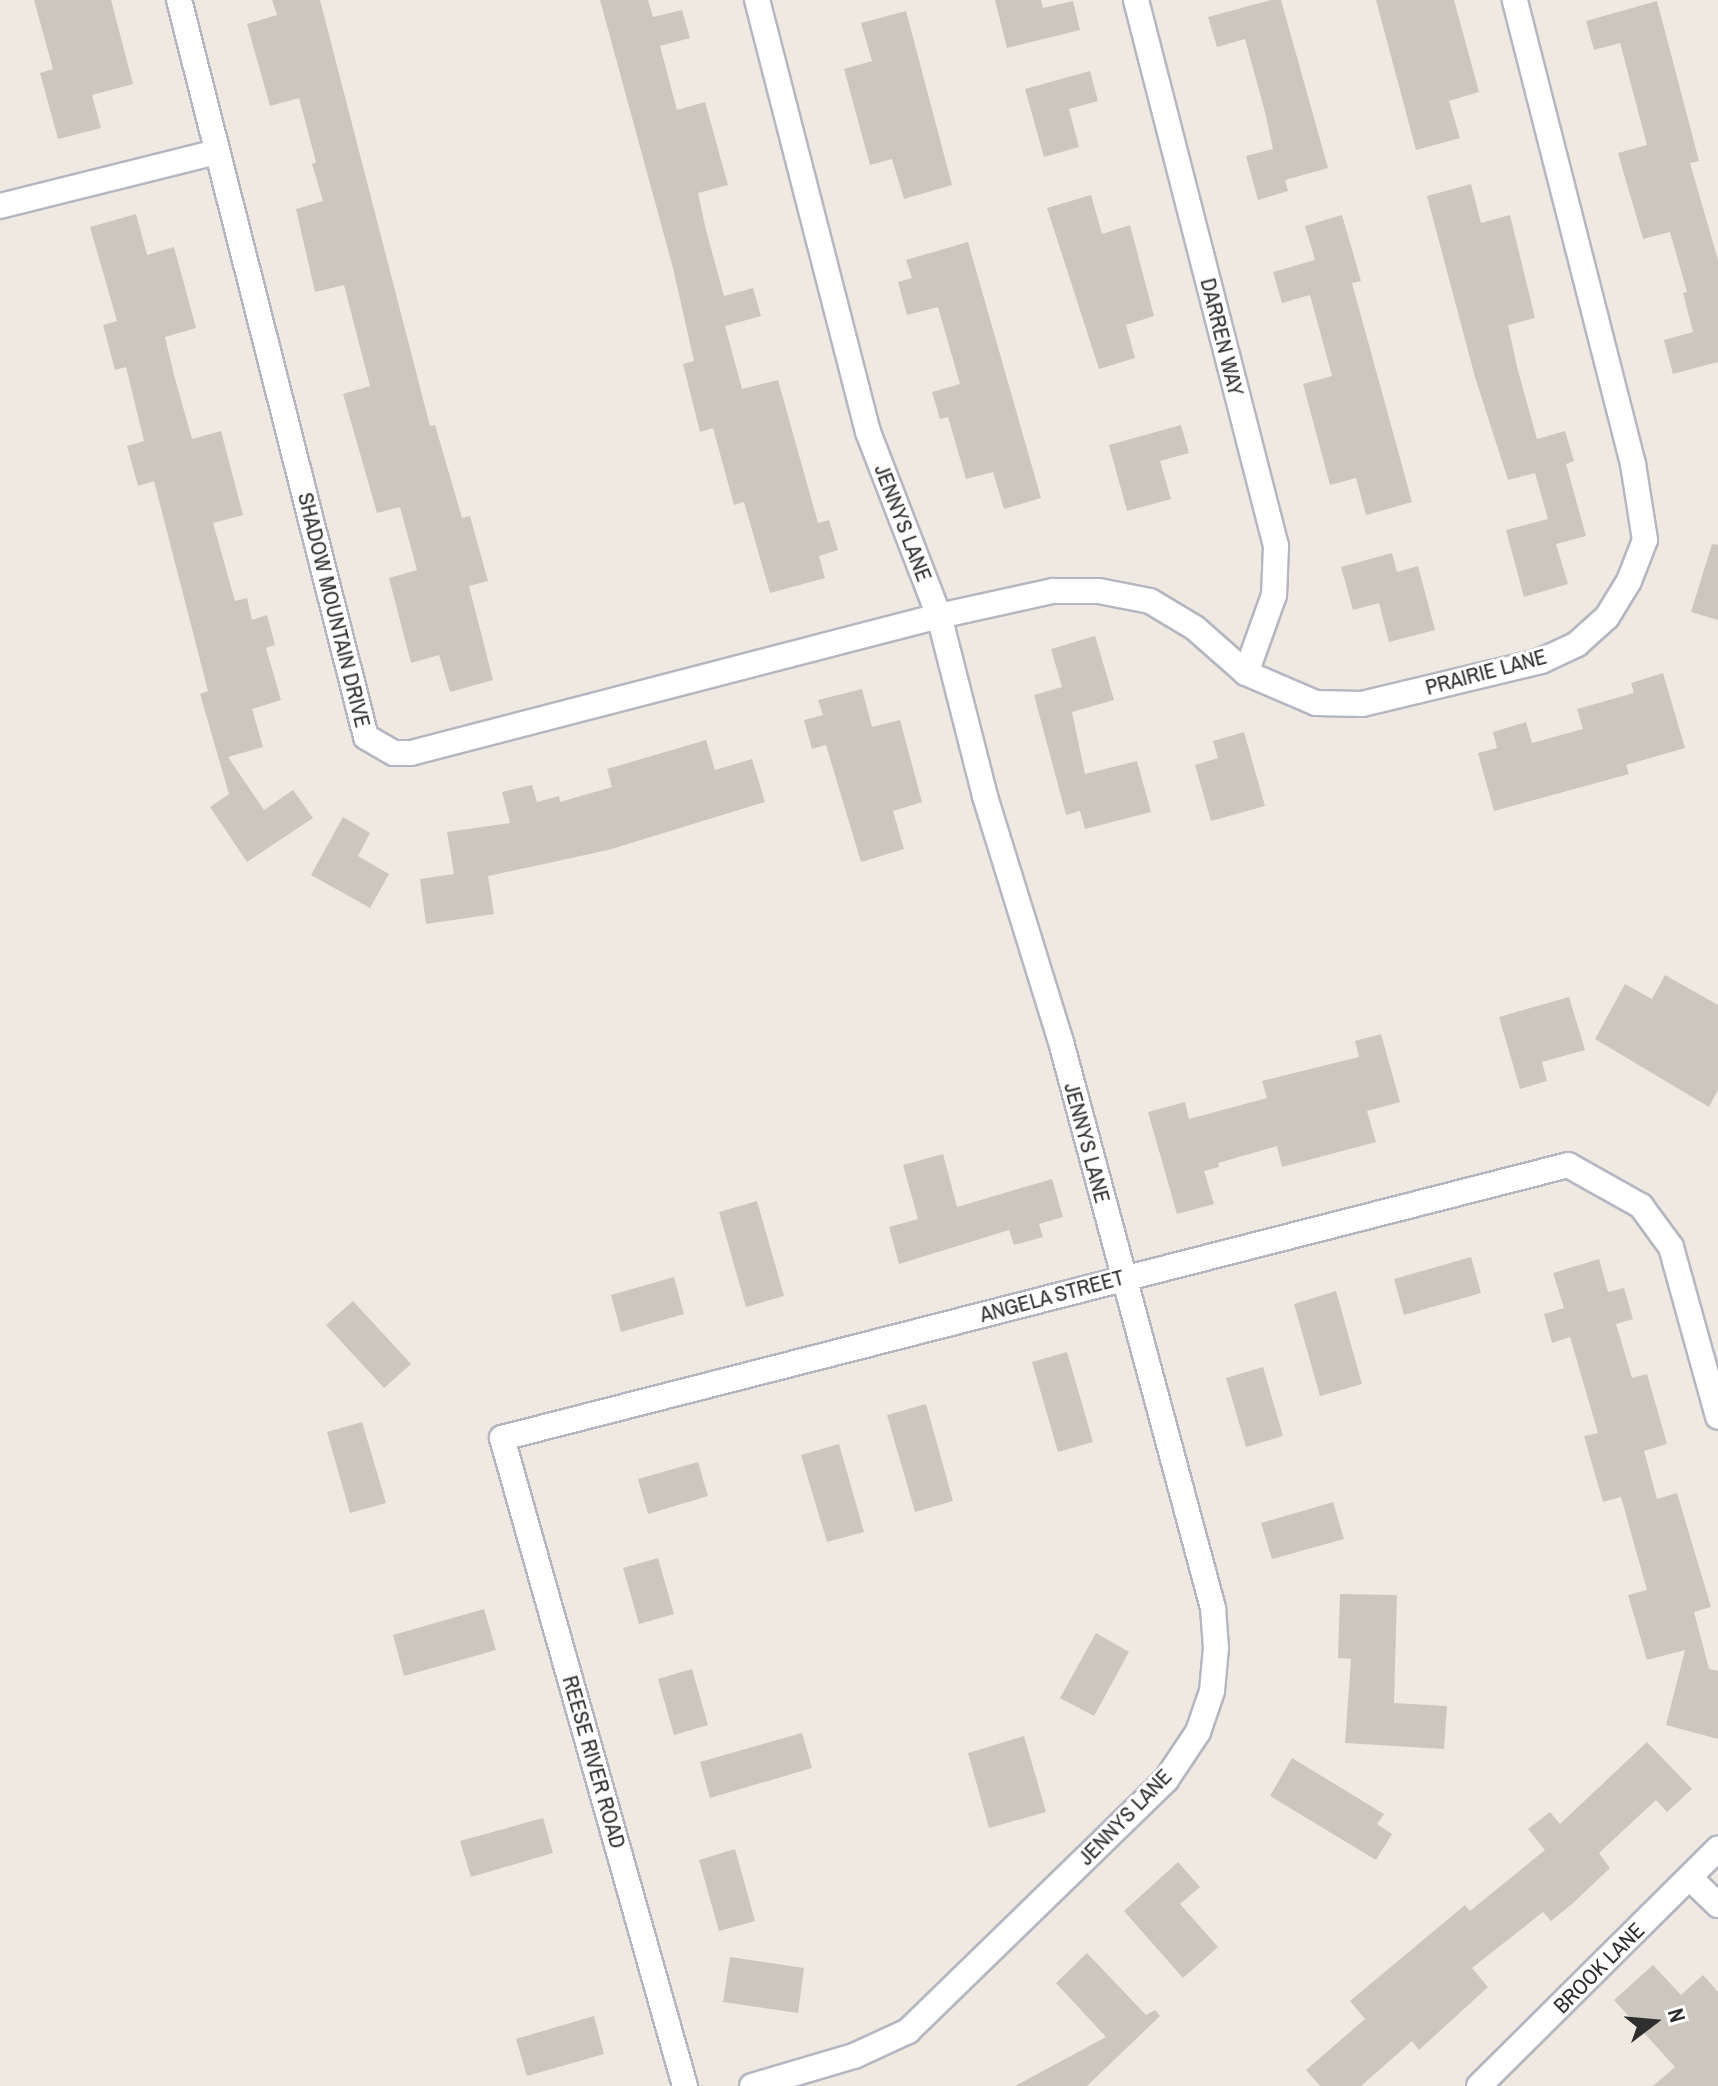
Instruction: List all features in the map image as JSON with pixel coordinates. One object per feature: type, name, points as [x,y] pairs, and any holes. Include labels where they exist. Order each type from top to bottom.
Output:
[{"type":"street","name":"SHADOW MOUNTAIN DRIVE","points":[[179,0],[366,737],[394,753],[411,753],[939,616]]},
{"type":"street","name":"JENNYS LANE","points":[[752,2086],[854,2056],[908,2031],[1166,1780],[1198,1732],[1212,1691],[1213,1608],[939,616],[868,432],[757,0]]},
{"type":"street","name":"DARREN WAY","points":[[1136,0],[1276,546],[1274,595],[1246,673]]},
{"type":"street","name":"PRAIRIE LANE","points":[[939,616],[1053,591],[1099,591],[1150,601],[1195,628],[1246,673],[1316,703],[1362,704],[1553,655],[1577,644],[1607,617],[1629,581],[1645,540],[1633,464],[1515,0]]},
{"type":"street","points":[[0,206],[217,152]]},
{"type":"street","name":"ANGELA STREET","points":[[502,1438],[1568,1165],[1641,1206],[1671,1247],[1718,1417]]},
{"type":"street","name":"REESE RIVER ROAD","points":[[502,1438],[685,2086]]},
{"type":"street","name":"BROOK LANE","points":[[1479,2086],[1718,1849]]},
{"type":"street","points":[[1690,1878],[1718,1905]]},
{"type":"building","points":[[34,0],[111,0],[133,84],[92,95],[101,128],[58,139],[40,73],[53,69]]},
{"type":"building","points":[[272,0],[320,0],[430,426],[435,425],[462,518],[470,516],[488,581],[469,586],[493,680],[450,692],[439,655],[411,663],[389,578],[417,570],[400,507],[377,513],[343,394],[370,386],[344,285],[315,292],[296,209],[323,201],[312,164],[316,162],[299,98],[270,106],[247,24],[277,15]]},
{"type":"building","points":[[600,0],[648,0],[653,17],[682,10],[690,38],[660,46],[677,110],[705,102],[728,185],[698,193],[706,230],[724,296],[753,288],[761,316],[725,326],[742,389],[778,380],[818,523],[829,520],[838,550],[819,556],[825,578],[770,593],[744,502],[734,505],[713,428],[700,432],[683,364],[694,361],[673,268]]},
{"type":"building","points":[[995,0],[1041,0],[1043,8],[1073,1],[1080,30],[1007,48]]},
{"type":"building","points":[[1281,0],[1328,168],[1285,180],[1288,191],[1258,200],[1246,156],[1273,149],[1265,112],[1245,39],[1217,47],[1208,17]]},
{"type":"building","points":[[1376,0],[1454,0],[1479,92],[1449,101],[1460,138],[1416,150]]},
{"type":"building","points":[[1657,1],[1699,161],[1690,163],[1718,260],[1718,362],[1673,374],[1664,340],[1693,332],[1683,293],[1687,292],[1670,232],[1643,239],[1618,153],[1647,145],[1620,43],[1594,50],[1586,21]]},
{"type":"building","points":[[906,11],[952,185],[904,199],[892,159],[870,165],[844,69],[872,61],[861,23]]},
{"type":"building","points":[[1090,71],[1098,101],[1069,109],[1079,147],[1044,157],[1025,89]]},
{"type":"building","points":[[1471,184],[1481,223],[1510,215],[1535,318],[1508,325],[1517,367],[1537,439],[1565,431],[1574,461],[1566,464],[1586,536],[1556,544],[1568,584],[1524,597],[1506,530],[1548,519],[1535,473],[1508,480],[1475,377],[1427,196]]},
{"type":"building","points":[[1091,195],[1102,234],[1130,225],[1154,316],[1126,325],[1135,358],[1099,369],[1047,208]]},
{"type":"building","points":[[136,214],[147,255],[174,247],[196,328],[165,337],[174,375],[192,439],[221,431],[243,515],[213,523],[235,601],[247,598],[252,620],[267,615],[275,645],[266,648],[281,700],[252,709],[263,747],[228,757],[264,810],[293,790],[313,818],[247,862],[210,807],[229,794],[200,694],[208,691],[154,481],[138,486],[127,446],[144,441],[126,367],[115,370],[103,325],[117,321],[90,227]]},
{"type":"building","points":[[1342,215],[1361,281],[1352,283],[1412,502],[1366,515],[1356,478],[1330,485],[1303,384],[1332,376],[1310,295],[1282,303],[1273,272],[1315,260],[1305,226]]},
{"type":"building","points":[[968,242],[1041,498],[1004,509],[993,472],[966,479],[948,417],[940,419],[932,392],[960,384],[938,307],[907,315],[898,282],[912,278],[906,260]]},
{"type":"building","points":[[1181,425],[1189,453],[1160,461],[1171,499],[1127,511],[1109,445]]},
{"type":"building","points":[[1712,544],[1718,545],[1718,620],[1691,612]]},
{"type":"building","points":[[1392,553],[1397,572],[1418,566],[1435,630],[1389,642],[1379,603],[1353,610],[1341,567]]},
{"type":"building","points":[[1095,636],[1114,700],[1072,712],[1085,774],[1137,761],[1151,812],[1085,829],[1080,811],[1066,815],[1034,695],[1062,687],[1051,649]]},
{"type":"building","points":[[1663,673],[1685,748],[1626,765],[1629,774],[1494,811],[1478,753],[1497,748],[1493,732],[1526,722],[1532,743],[1583,729],[1577,709],[1634,693],[1631,683]]},
{"type":"building","points":[[862,689],[872,727],[900,720],[922,802],[893,811],[904,849],[861,862],[826,745],[812,749],[804,720],[823,715],[818,700]]},
{"type":"building","points":[[1244,732],[1265,806],[1211,821],[1195,765],[1218,758],[1213,741]]},
{"type":"building","points":[[706,740],[715,770],[752,759],[765,802],[608,850],[488,876],[494,914],[426,924],[420,879],[454,874],[447,832],[510,823],[502,792],[532,785],[537,802],[559,796],[560,802],[612,787],[607,769]]},
{"type":"building","points":[[343,817],[370,833],[358,856],[389,874],[370,908],[311,875]]},
{"type":"building","points":[[1665,975],[1718,1005],[1718,1090],[1709,1107],[1595,1039],[1625,984],[1652,999]]},
{"type":"building","points":[[1569,997],[1585,1050],[1542,1062],[1547,1081],[1520,1089],[1499,1017]]},
{"type":"building","points":[[1381,1034],[1400,1102],[1367,1111],[1376,1142],[1282,1167],[1277,1146],[1218,1163],[1219,1167],[1204,1171],[1214,1204],[1177,1214],[1148,1112],[1185,1102],[1189,1119],[1267,1098],[1262,1081],[1359,1057],[1355,1041]]},
{"type":"building","points":[[943,1154],[957,1207],[1052,1179],[1063,1217],[1039,1224],[1043,1237],[1014,1245],[1009,1230],[899,1264],[889,1227],[918,1219],[903,1165]]},
{"type":"building","points":[[757,1201],[784,1296],[746,1307],[719,1212]]},
{"type":"building","points":[[1471,1257],[1481,1293],[1404,1315],[1394,1279]]},
{"type":"building","points":[[1599,1259],[1608,1292],[1624,1288],[1633,1319],[1616,1324],[1632,1378],[1647,1374],[1667,1444],[1644,1451],[1657,1499],[1677,1493],[1711,1607],[1694,1612],[1709,1669],[1718,1671],[1718,1739],[1666,1725],[1685,1650],[1647,1660],[1628,1595],[1647,1590],[1621,1497],[1603,1502],[1584,1436],[1598,1433],[1570,1337],[1552,1343],[1544,1314],[1564,1308],[1553,1273]]},
{"type":"building","points":[[674,1277],[684,1314],[621,1332],[611,1295]]},
{"type":"building","points":[[1336,1291],[1362,1384],[1320,1396],[1294,1304]]},
{"type":"building","points":[[353,1301],[411,1364],[384,1388],[326,1325]]},
{"type":"building","points":[[1067,1352],[1093,1442],[1058,1452],[1032,1362]]},
{"type":"building","points":[[1263,1367],[1283,1436],[1246,1447],[1226,1378]]},
{"type":"building","points":[[926,1404],[953,1501],[915,1512],[887,1415]]},
{"type":"building","points":[[362,1422],[386,1503],[350,1513],[327,1432]]},
{"type":"building","points":[[839,1444],[864,1532],[827,1542],[801,1455]]},
{"type":"building","points":[[698,1462],[708,1496],[648,1514],[638,1479]]},
{"type":"building","points":[[1333,1502],[1344,1539],[1272,1559],[1261,1523]]},
{"type":"building","points":[[658,1558],[674,1614],[639,1624],[623,1568]]},
{"type":"building","points":[[1340,1594],[1397,1595],[1394,1703],[1447,1706],[1444,1749],[1345,1743],[1351,1659],[1338,1658]]},
{"type":"building","points":[[484,1609],[496,1650],[404,1676],[393,1635]]},
{"type":"building","points":[[1096,1633],[1129,1652],[1094,1716],[1060,1698]]},
{"type":"building","points":[[692,1669],[708,1725],[674,1735],[658,1679]]},
{"type":"building","points":[[802,1733],[812,1768],[710,1798],[700,1762]]},
{"type":"building","points":[[1024,1736],[1046,1812],[989,1828],[968,1753]]},
{"type":"building","points":[[1647,1742],[1692,1789],[1667,1812],[1656,1800],[1599,1853],[1610,1868],[1572,1904],[1551,1921],[1543,1912],[1472,1968],[1488,1987],[1419,2050],[1412,2041],[1361,2086],[1320,2086],[1306,2070],[1365,2019],[1350,2001],[1465,1905],[1470,1911],[1545,1850],[1528,1829],[1550,1812],[1560,1824]]},
{"type":"building","points":[[1292,1758],[1384,1814],[1377,1824],[1392,1834],[1376,1860],[1270,1796]]},
{"type":"building","points":[[543,1818],[553,1853],[471,1877],[460,1841]]},
{"type":"building","points":[[735,1849],[755,1921],[719,1931],[699,1860]]},
{"type":"building","points":[[1178,1862],[1200,1887],[1180,1904],[1218,1947],[1183,1978],[1124,1911]]},
{"type":"building","points":[[1087,1953],[1146,2015],[1155,2010],[1160,2016],[1087,2086],[1015,2086],[1106,2037],[1056,1983]]},
{"type":"building","points":[[730,1957],[804,1968],[798,2013],[723,2002]]},
{"type":"building","points":[[1653,1965],[1681,1995],[1703,1975],[1718,1992],[1718,2086],[1653,2086],[1675,2067],[1614,2000]]},
{"type":"building","points":[[594,2016],[604,2054],[527,2076],[516,2039]]}]
